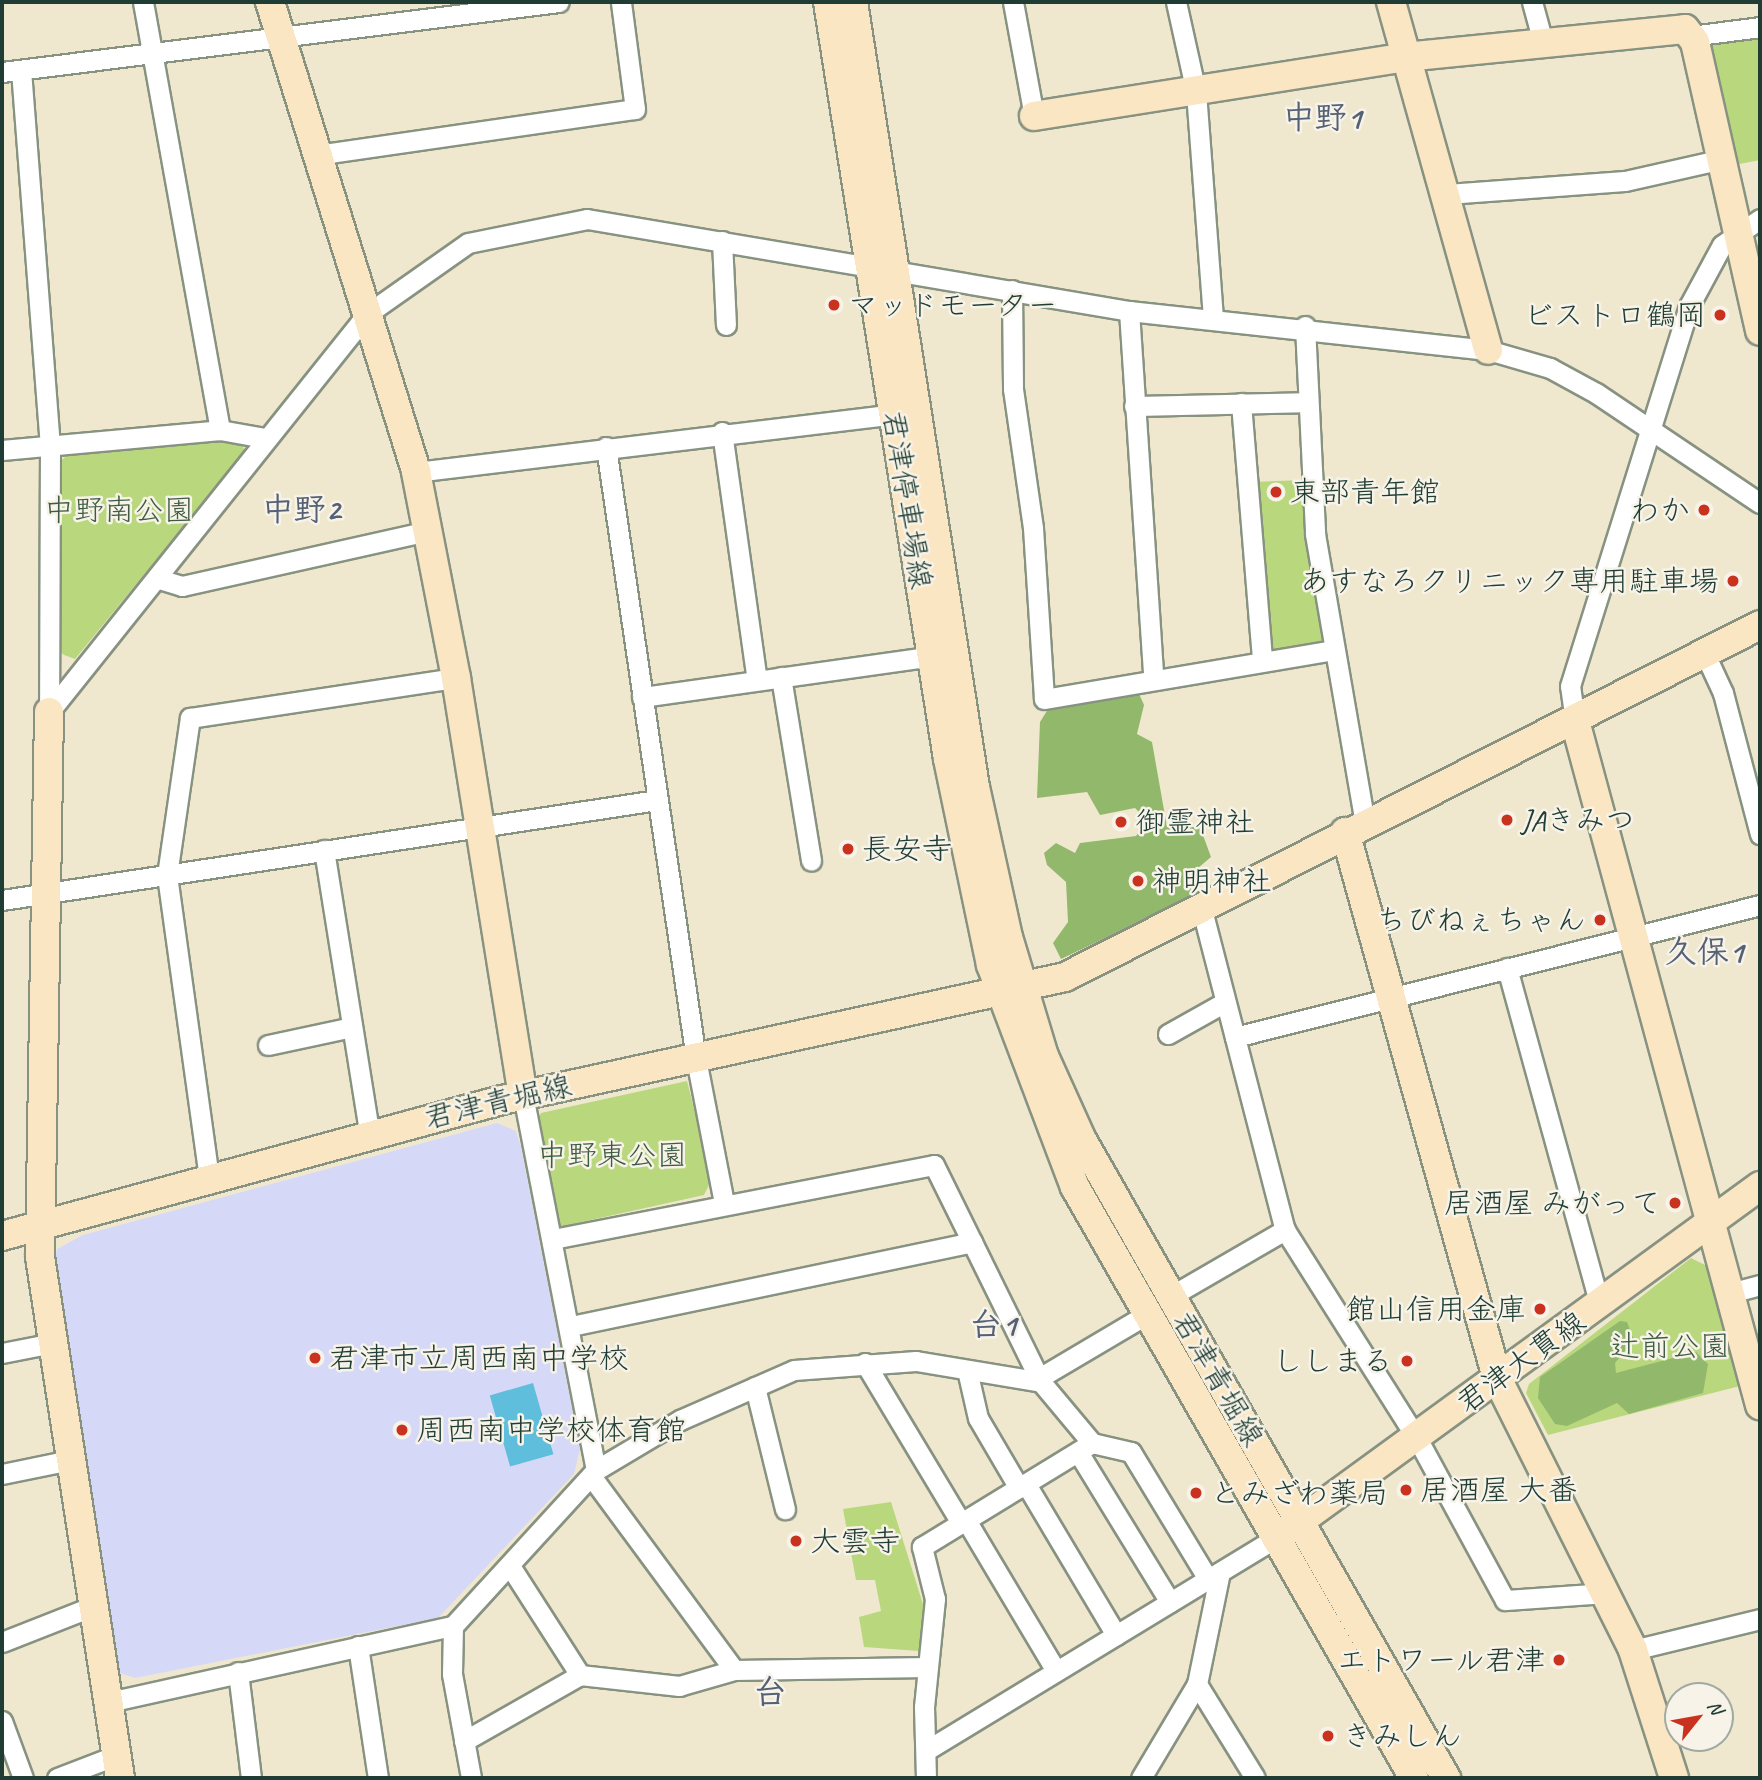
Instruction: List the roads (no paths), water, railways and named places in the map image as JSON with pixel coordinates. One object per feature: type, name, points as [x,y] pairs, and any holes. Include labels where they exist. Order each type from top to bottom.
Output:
[{"type":"street","points":[[143,2],[220,430]]},
{"type":"street","points":[[270,2],[278,36],[416,471],[456,678],[523,1095],[571,1325],[594,1473],[734,1670]]},
{"type":"street","points":[[57,1778],[119,1766],[91,1607],[52,1343],[39,1228],[49,712],[50,444],[11,71],[278,36],[432,10],[559,2]]},
{"type":"street","points":[[316,155],[635,109],[621,2]]},
{"type":"street","name":"君津停車場線","points":[[828,2],[882,267],[1013,992]]},
{"type":"street","name":"君津停車場線","points":[[853,2],[882,267],[894,414],[932,656],[968,872],[1013,992]]},
{"type":"street","points":[[1013,2],[1034,116],[1405,57],[1544,46],[1675,28],[1691,36],[1760,27]]},
{"type":"street","points":[[1176,2],[1196,92],[1213,318]]},
{"type":"street","points":[[1391,2],[1447,194],[1488,350]]},
{"type":"street","points":[[1532,2],[1544,46]]},
{"type":"street","points":[[1691,36],[1723,159],[1750,225],[1760,331]]},
{"type":"street","points":[[1447,194],[1625,181],[1723,159]]},
{"type":"street","points":[[49,712],[159,579],[265,438],[367,314],[445,256],[509,230],[587,219],[1129,311],[1305,326],[1488,350],[1550,368],[1760,503]]},
{"type":"street","points":[[1750,225],[1709,263],[1689,306],[1570,686],[1575,721],[1636,938],[1760,1405]]},
{"type":"street","points":[[722,241],[726,326]]},
{"type":"street","points":[[1012,290],[1013,389],[1034,528],[1044,699],[1153,677],[1334,650]]},
{"type":"street","points":[[1129,311],[1153,677]]},
{"type":"street","points":[[1305,326],[1305,402],[1315,534],[1334,650],[1355,827],[1390,995],[1497,1378],[1633,1650],[1674,1778]]},
{"type":"street","points":[[1134,406],[1305,402]]},
{"type":"street","points":[[1241,403],[1262,660]]},
{"type":"street","points":[[416,471],[722,432],[894,414]]},
{"type":"street","points":[[2,450],[220,430],[265,438]]},
{"type":"street","points":[[722,432],[757,680]]},
{"type":"street","points":[[606,447],[696,1059],[724,1203]]},
{"type":"street","points":[[159,579],[182,586],[429,531]]},
{"type":"street","points":[[1013,992],[1065,977],[1355,827],[1575,721],[1760,625]]},
{"type":"street","points":[[1705,654],[1723,693],[1760,834]]},
{"type":"street","points":[[642,697],[932,656]]},
{"type":"street","points":[[781,677],[811,861]]},
{"type":"street","points":[[209,1178],[167,875],[190,718],[456,678]]},
{"type":"street","points":[[2,900],[657,800]]},
{"type":"street","points":[[324,850],[369,1132]]},
{"type":"street","points":[[1235,1037],[1390,995],[1636,938],[1760,905]]},
{"type":"street","points":[[1201,906],[1285,1230],[1418,1440],[1505,1600],[1604,1593]]},
{"type":"street","points":[[1507,968],[1600,1305]]},
{"type":"street","name":"君津青堀線","points":[[2,1236],[39,1228],[369,1132],[523,1095],[1013,992],[1160,1305],[1289,1529],[1446,1778]]},
{"type":"street","points":[[1168,1034],[1225,1002]]},
{"type":"street","points":[[268,1045],[352,1027]]},
{"type":"street","points":[[553,1239],[724,1203],[934,1165],[1040,1380],[1085,1448],[1170,1602]]},
{"type":"street","name":"君津大貫線","points":[[1289,1529],[1418,1440],[1497,1378],[1760,1186]]},
{"type":"street","points":[[109,1702],[453,1626],[594,1473],[680,1420],[794,1370],[916,1361],[1040,1380],[1285,1230]]},
{"type":"street","points":[[571,1325],[972,1242]]},
{"type":"street","points":[[1730,1293],[1760,1285]]},
{"type":"street","points":[[2,1353],[52,1343]]},
{"type":"street","points":[[865,1363],[1056,1671]]},
{"type":"street","points":[[967,1370],[978,1419],[1116,1634]]},
{"type":"street","points":[[755,1387],[785,1508]]},
{"type":"street","points":[[926,1778],[928,1667],[935,1599],[922,1547],[1085,1448],[1131,1452],[1214,1575],[1197,1684],[1141,1778]]},
{"type":"street","points":[[2,1474],[70,1460]]},
{"type":"street","points":[[927,1750],[1289,1529]]},
{"type":"street","name":"君津青堀線","points":[[1289,1529],[1414,1778]]},
{"type":"street","points":[[510,1566],[580,1675]]},
{"type":"street","points":[[2,1642],[91,1607]]},
{"type":"street","points":[[1633,1650],[1760,1619]]},
{"type":"street","points":[[453,1626],[452,1674],[471,1778]]},
{"type":"street","points":[[358,1646],[378,1778]]},
{"type":"street","points":[[464,1741],[580,1675],[679,1686],[734,1670],[928,1667]]},
{"type":"street","points":[[238,1672],[251,1778]]},
{"type":"street","points":[[1197,1684],[1255,1778]]},
{"type":"street","points":[[2,1721],[23,1778]]},
{"type":"water","points":[[533,1383],[553,1454],[510,1467],[490,1395]]},
{"type":"place","name":"マッドモーター","points":[[834,305]]},
{"type":"place","name":"ビストロ鶴岡","points":[[1720,315]]},
{"type":"place","name":"東部青年館","points":[[1276,492]]},
{"type":"place","name":"わか","points":[[1704,510]]},
{"type":"place","name":"あすなろクリニック専用駐車場","points":[[1733,581]]},
{"type":"place","name":"JAきみつ","points":[[1507,820]]},
{"type":"place","name":"御霊神社","points":[[1121,822]]},
{"type":"place","name":"長安寺","points":[[848,849]]},
{"type":"place","name":"神明神社","points":[[1138,881]]},
{"type":"place","name":"ちびねぇちゃん","points":[[1600,920]]},
{"type":"place","name":"居酒屋 みがって","points":[[1675,1203]]},
{"type":"place","name":"館山信用金庫","points":[[1540,1309]]},
{"type":"place","name":"君津市立周西南中学校","points":[[315,1358]]},
{"type":"place","name":"ししまる","points":[[1407,1361]]},
{"type":"place","name":"周西南中学校体育館","points":[[402,1430]]},
{"type":"place","name":"居酒屋 大番","points":[[1406,1490]]},
{"type":"place","name":"とみざわ薬局","points":[[1196,1493]]},
{"type":"place","name":"大雲寺","points":[[796,1541]]},
{"type":"place","name":"エトワール君津","points":[[1559,1660]]},
{"type":"place","name":"きみしん","points":[[1328,1736]]},
{"type":"district","name":"中野1","points":[[1322,118]]},
{"type":"district","name":"中野2","points":[[301,510]]},
{"type":"district","name":"久保1","points":[[1704,952]]},
{"type":"district","name":"台1","points":[[993,1325]]},
{"type":"district","name":"台","points":[[770,1693]]},
{"type":"park label","name":"中野南公園","points":[[119,510]]},
{"type":"park label","name":"中野東公園","points":[[612,1155]]},
{"type":"park label","name":"辻前公園","points":[[1670,1346]]}]
